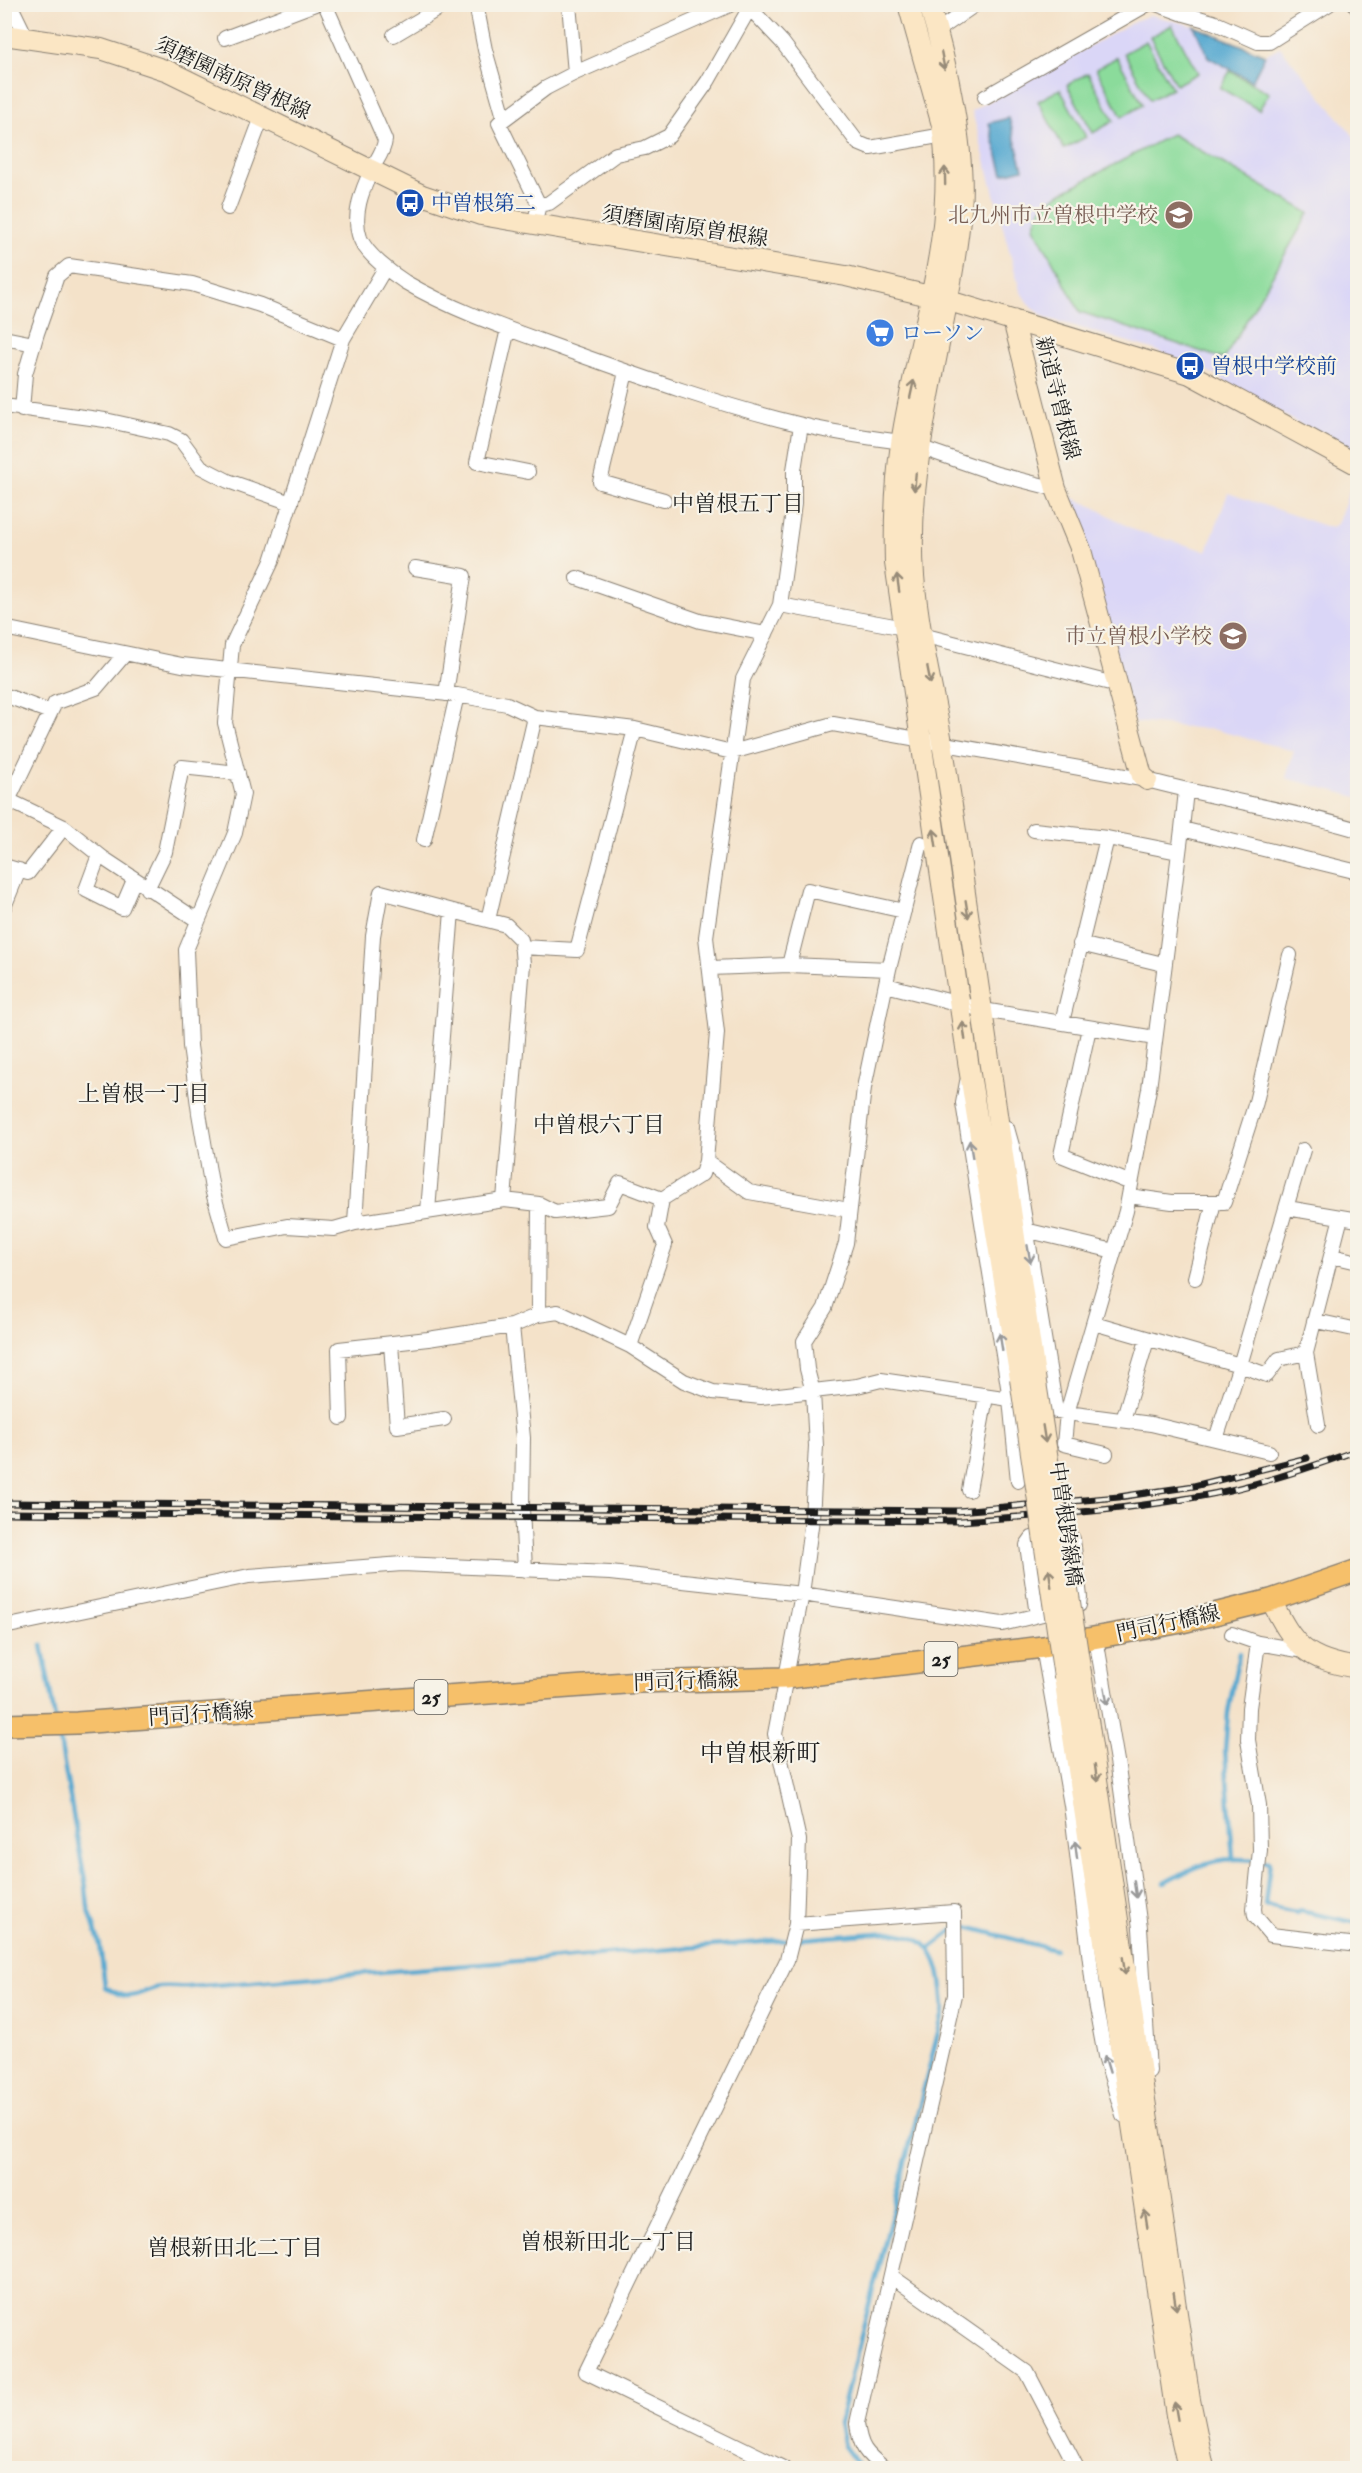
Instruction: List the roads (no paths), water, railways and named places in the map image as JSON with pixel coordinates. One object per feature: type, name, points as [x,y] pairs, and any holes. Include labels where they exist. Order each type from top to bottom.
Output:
[{"type":"main road","name":"門司行橋線","points":[[4,1725],[639,1682],[785,1678],[1043,1647],[1182,1622],[1271,1600],[1358,1570]]},
{"type":"street","points":[[10,4],[26,37]]},
{"type":"street","points":[[225,38],[315,4]]},
{"type":"street","points":[[325,4],[385,140],[385,146],[372,170],[357,209],[357,228],[363,245],[385,268],[406,282],[508,329],[626,372],[741,410],[801,425],[910,445],[997,474],[1056,489]]},
{"type":"street","points":[[394,35],[446,4]]},
{"type":"street","points":[[476,4],[485,50],[504,117]]},
{"type":"street","points":[[569,4],[574,73]]},
{"type":"street","points":[[534,224],[538,205],[499,123],[504,117],[546,88],[574,73],[732,4]]},
{"type":"street","points":[[908,4],[944,135],[946,207],[938,270],[939,298]]},
{"type":"street","points":[[929,4],[937,31],[958,134],[961,207],[939,298],[910,445],[914,577],[913,631],[983,1010],[1027,1377]]},
{"type":"street","points":[[937,31],[976,4]]},
{"type":"street","points":[[985,97],[1149,4]]},
{"type":"street","points":[[1156,4],[1178,9],[1213,22],[1258,42],[1269,42],[1329,4]]},
{"type":"street","points":[[1178,9],[1194,4]]},
{"type":"street","points":[[1354,4],[1358,9]]},
{"type":"street","points":[[538,205],[549,203],[616,154],[645,147],[669,136],[708,81],[747,7],[782,42],[858,143],[870,148],[944,135]]},
{"type":"street","name":"須磨園南原曽根線","points":[[4,35],[101,49],[168,71],[422,195],[481,215],[846,276],[939,298],[1190,374],[1358,465]]},
{"type":"street","points":[[228,208],[262,117]]},
{"type":"street","points":[[22,410],[25,374],[34,344],[57,276],[69,266],[192,284],[260,305],[343,339]]},
{"type":"street","points":[[385,268],[343,339],[272,561],[232,645],[225,723],[243,794],[235,833],[186,950],[190,1046],[212,1189],[226,1238],[287,1226],[334,1229],[355,1223],[504,1200],[538,1204],[555,1212],[608,1206],[620,1183],[662,1199]]},
{"type":"street","name":"新道寺曽根線","points":[[1013,320],[1056,489],[1081,550],[1142,776],[1147,780]]},
{"type":"street","points":[[508,329],[477,462],[528,472]]},
{"type":"street","points":[[4,338],[34,344]]},
{"type":"street","points":[[626,372],[600,482],[664,500]]},
{"type":"street","points":[[4,406],[105,420],[169,434],[181,440],[201,467],[228,481],[291,503]]},
{"type":"street","points":[[630,1346],[665,1245],[657,1227],[662,1199],[702,1174],[706,1161],[717,1033],[706,937],[743,679],[780,605],[794,504],[794,470],[801,425]]},
{"type":"street","points":[[416,568],[464,576],[451,695],[424,840]]},
{"type":"street","points":[[577,578],[700,621],[766,634]]},
{"type":"street","points":[[780,605],[913,631],[1118,685]]},
{"type":"street","points":[[4,628],[182,665],[451,695],[507,704],[536,717],[635,729],[732,752],[833,724],[1147,780],[1314,816],[1358,830]]},
{"type":"street","points":[[125,654],[96,688],[55,704],[6,804],[64,827],[134,880],[197,920]]},
{"type":"street","points":[[4,694],[50,712]]},
{"type":"street","points":[[488,920],[536,717]]},
{"type":"street","points":[[521,947],[577,950],[635,729]]},
{"type":"street","points":[[932,742],[969,1068],[1027,1377]]},
{"type":"street","points":[[147,889],[165,852],[182,767],[238,773]]},
{"type":"street","points":[[1061,1412],[1094,1323],[1130,1190],[1149,1089],[1186,790]]},
{"type":"street","points":[[4,866],[28,873],[64,827]]},
{"type":"street","points":[[1182,829],[1358,872]]},
{"type":"street","points":[[1034,830],[1107,838],[1178,852]]},
{"type":"street","points":[[1062,1022],[1107,838]]},
{"type":"street","points":[[783,2469],[586,2372],[787,1960],[796,1927],[799,1840],[775,1734],[802,1594],[812,1519],[816,1446],[813,1392],[807,1369],[804,1341],[830,1297],[846,1243],[864,1088],[889,969],[921,843]]},
{"type":"street","points":[[99,855],[86,890],[122,908],[134,880]]},
{"type":"street","points":[[4,907],[19,870]]},
{"type":"street","points":[[789,965],[808,890],[904,911]]},
{"type":"street","points":[[355,1223],[373,936],[381,892],[506,926],[521,940],[523,964],[504,1200]]},
{"type":"street","points":[[428,1211],[452,911]]},
{"type":"street","points":[[1080,944],[1163,964]]},
{"type":"street","points":[[1089,1028],[1061,1155],[1130,1190],[1173,1202],[1224,1202],[1256,1102],[1290,955]]},
{"type":"street","points":[[710,968],[789,965],[889,969]]},
{"type":"street","points":[[886,985],[983,1010],[1155,1038]]},
{"type":"street","points":[[969,1068],[963,1103],[1010,1399],[1018,1481]]},
{"type":"street","points":[[991,1074],[1014,1153],[1025,1230],[1061,1412],[1064,1444],[1106,1454]]},
{"type":"street","points":[[1216,1439],[1303,1150]]},
{"type":"street","points":[[706,1161],[749,1192],[849,1210]]},
{"type":"street","points":[[1195,1278],[1214,1202]]},
{"type":"street","points":[[538,1204],[538,1315]]},
{"type":"street","points":[[1287,1208],[1358,1220]]},
{"type":"street","points":[[1318,1425],[1306,1353],[1341,1217]]},
{"type":"street","points":[[1025,1230],[1114,1251]]},
{"type":"street","points":[[1332,1256],[1358,1262]]},
{"type":"street","points":[[341,1418],[339,1349],[391,1344],[513,1326],[538,1315],[558,1312],[630,1346],[684,1381],[713,1392],[761,1397],[813,1392],[881,1380],[1010,1399],[1061,1412],[1151,1424],[1269,1452]]},
{"type":"street","points":[[1316,1321],[1358,1330]]},
{"type":"street","points":[[1094,1323],[1240,1365],[1267,1375],[1279,1359],[1306,1353]]},
{"type":"street","points":[[513,1326],[523,1438],[522,1508],[525,1570]]},
{"type":"street","points":[[1123,1420],[1147,1340]]},
{"type":"street","points":[[391,1344],[397,1426],[444,1419]]},
{"type":"street","name":"中曽根跨線橋","points":[[1027,1377],[1145,2160]]},
{"type":"street","points":[[969,1490],[986,1397]]},
{"type":"street","points":[[4,1627],[249,1576],[402,1564],[610,1573],[802,1594],[1002,1624],[1079,1605],[1073,1539],[1067,1533],[1032,1538],[1027,1545],[1037,1615]]},
{"type":"street","points":[[1271,1600],[1285,1627],[1304,1651]]},
{"type":"street","points":[[1232,1634],[1258,1643],[1304,1651],[1328,1664],[1358,1668]]},
{"type":"street","points":[[1096,1638],[1118,1767],[1140,1928],[1145,2160],[1176,2415],[1188,2469]]},
{"type":"street","points":[[1258,1643],[1249,1708],[1248,1740],[1258,1805],[1260,1850],[1255,1916],[1271,1935],[1358,1946]]},
{"type":"street","points":[[1043,1647],[1071,1804],[1095,2002],[1104,2056],[1145,2160],[1204,2469]]},
{"type":"street","points":[[796,1927],[954,1912],[955,1995],[857,2423],[859,2442],[884,2469]]},
{"type":"street","points":[[891,2276],[1027,2372],[1077,2469]]},
{"type":"water","points":[[1194,26],[1265,55],[1252,81],[1208,57]]},
{"type":"water","points":[[1009,118],[1023,169],[1003,174],[989,123]]},
{"type":"waterway","points":[[42,1645],[55,1719]]},
{"type":"waterway","points":[[1233,1858],[1225,1750],[1228,1713],[1239,1653]]},
{"type":"waterway","points":[[58,1730],[88,1907],[100,1945],[105,1987],[121,1995],[130,1996],[163,1987],[189,1987],[890,1932],[913,1937],[922,1943],[935,1958],[941,1978],[944,2009],[839,2423],[844,2446],[860,2468]]},
{"type":"waterway","points":[[1164,1883],[1191,1869],[1215,1861],[1239,1859],[1270,1862],[1265,1905],[1358,1923]]},
{"type":"waterway","points":[[930,1948],[960,1925],[1055,1950]]},
{"type":"railway","points":[[4,1513],[959,1521],[1108,1509],[1196,1497],[1237,1489],[1358,1450]]},
{"type":"railway","points":[[4,1503],[958,1511],[1119,1497],[1194,1486],[1307,1458]]},
{"type":"place","name":"中曽根第二","points":[[410,203]]},
{"type":"place","name":"北九州市立曽根中学校","points":[[1179,215]]},
{"type":"place","name":"ローソン","points":[[880,333]]},
{"type":"place","name":"曽根中学校前","points":[[1190,366]]},
{"type":"place","name":"市立曽根小学校","points":[[1233,636]]},
{"type":"district","name":"中曽根五丁目","points":[[738,503]]},
{"type":"district","name":"上曽根一丁目","points":[[144,1093]]},
{"type":"district","name":"中曽根六丁目","points":[[599,1124]]},
{"type":"district","name":"中曽根新町","points":[[760,1753]]},
{"type":"district","name":"曽根新田北一丁目","points":[[608,2241]]},
{"type":"district","name":"曽根新田北二丁目","points":[[235,2247]]}]
